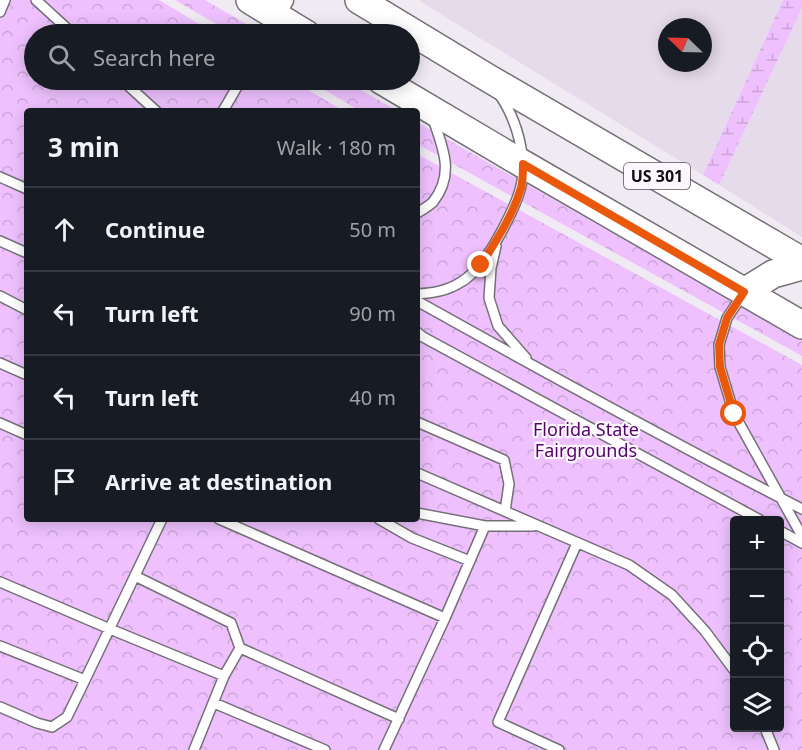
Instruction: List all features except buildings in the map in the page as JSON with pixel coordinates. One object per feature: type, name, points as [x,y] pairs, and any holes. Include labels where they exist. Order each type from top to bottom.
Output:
[{"type":"main road","points":[[250,0],[275,17]]},
{"type":"main road","name":"US 301","points":[[359,0],[399,24]]},
{"type":"main road","name":"US 301","points":[[420,37],[802,261]]},
{"type":"main road","points":[[398,90],[802,325]]},
{"type":"main road","points":[[744,292],[773,274],[802,266]]},
{"type":"lane","points":[[0,12],[5,0]]},
{"type":"lane","points":[[36,0],[62,24]]},
{"type":"lane","points":[[420,294],[438,293],[461,282],[481,265],[498,238],[521,187],[523,164],[519,135],[505,102],[488,78]]},
{"type":"lane","points":[[133,90],[153,108]]},
{"type":"lane","points":[[225,108],[235,90]]},
{"type":"lane","points":[[420,211],[432,203],[445,181],[445,156],[430,108]]},
{"type":"lane","points":[[0,177],[24,188]]},
{"type":"lane","points":[[498,238],[491,268],[489,298],[498,326],[531,365]]},
{"type":"lane","points":[[0,241],[24,252]]},
{"type":"lane","points":[[744,292],[727,318],[719,345],[720,367],[734,414],[802,536]]},
{"type":"lane","points":[[0,296],[24,308]]},
{"type":"lane","points":[[420,303],[705,459],[802,509]]},
{"type":"lane","points":[[420,334],[753,516]]},
{"type":"lane","points":[[0,363],[24,374]]},
{"type":"lane","points":[[0,423],[24,434]]},
{"type":"lane","points":[[420,423],[504,460],[509,484],[505,511]]},
{"type":"lane","points":[[420,474],[629,566],[672,594],[730,664]]},
{"type":"lane","points":[[420,514],[485,526],[539,526]]},
{"type":"lane","points":[[0,707],[52,727],[67,717],[161,522]]},
{"type":"lane","points":[[226,522],[445,618]]},
{"type":"lane","points":[[385,522],[412,538],[470,561]]},
{"type":"lane","points":[[384,750],[485,526]]},
{"type":"lane","points":[[784,533],[802,543]]},
{"type":"lane","points":[[560,750],[498,722],[577,543]]},
{"type":"lane","points":[[135,576],[231,623],[240,648],[399,719]]},
{"type":"lane","points":[[0,582],[224,676]]},
{"type":"lane","points":[[0,645],[85,680]]},
{"type":"lane","points":[[194,750],[224,676],[240,648]]},
{"type":"lane","points":[[214,703],[325,750]]},
{"type":"lane","points":[[767,732],[774,750]]},
{"type":"shaded area","points":[[420,0],[783,0],[703,175],[421,2]]},
{"type":"shaded area","points":[[802,8],[802,237],[719,185]]},
{"type":"green space","name":"Florida State Fairgrounds","points":[[0,0],[159,0],[199,24],[24,24],[24,90],[308,90],[339,108],[24,108],[24,522],[420,522],[420,156],[802,365],[802,750],[0,750]]},
{"type":"green space","points":[[175,0],[205,0],[247,24],[216,24]]},
{"type":"green space","points":[[783,0],[802,0],[802,8],[719,185],[703,175]]},
{"type":"green space","points":[[325,90],[361,90],[393,108],[355,108]]},
{"type":"green space","points":[[420,124],[802,341],[802,356],[420,146]]},
{"type":"route","points":[[481,265],[512,210],[521,187],[523,164],[744,292],[727,318],[719,345],[720,367],[734,414]]}]
